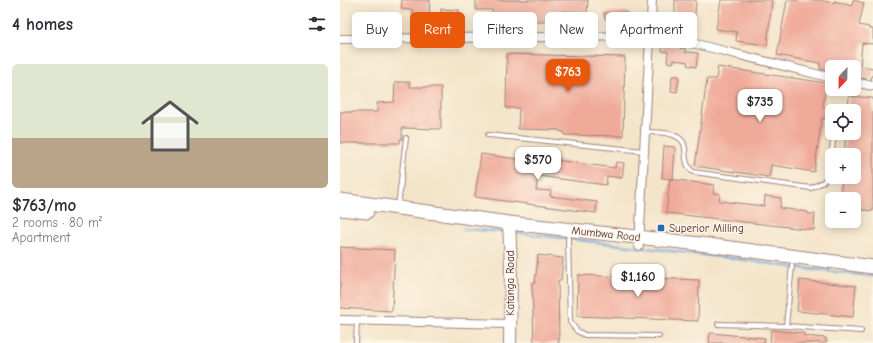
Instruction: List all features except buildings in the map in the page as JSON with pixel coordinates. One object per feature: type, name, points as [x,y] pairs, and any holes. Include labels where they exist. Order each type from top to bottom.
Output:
[{"type":"main road","name":"Mumbwa Road","points":[[340,200],[398,207],[568,238],[640,242],[792,265],[873,274]]},
{"type":"main road","name":"Mumbwa Road","points":[[340,209],[873,267]]},
{"type":"street","points":[[651,12],[652,0]]},
{"type":"street","points":[[340,39],[606,36]]},
{"type":"street","points":[[697,44],[825,76]]},
{"type":"street","points":[[640,242],[649,48]]},
{"type":"street","points":[[861,83],[873,86]]},
{"type":"street","name":"Katanga Road","points":[[509,227],[511,265],[510,343]]},
{"type":"street","points":[[340,320],[510,324]]},
{"type":"lane","points":[[645,132],[670,134],[682,139],[685,144],[688,167],[694,172],[811,188],[823,182],[828,175],[833,140]]},
{"type":"lane","points":[[488,135],[644,151]]},
{"type":"lane","points":[[398,207],[406,138]]},
{"type":"lane","points":[[568,238],[570,322],[576,331],[585,335],[659,336]]},
{"type":"lane","points":[[786,326],[792,265]]},
{"type":"lane","points":[[356,343],[357,320]]},
{"type":"lane","points":[[718,324],[786,326],[861,331]]},
{"type":"waterway","points":[[463,229],[505,232]]},
{"type":"waterway","points":[[512,232],[873,276]]},
{"type":"place","name":"Superior Milling","points":[[661,228]]}]
